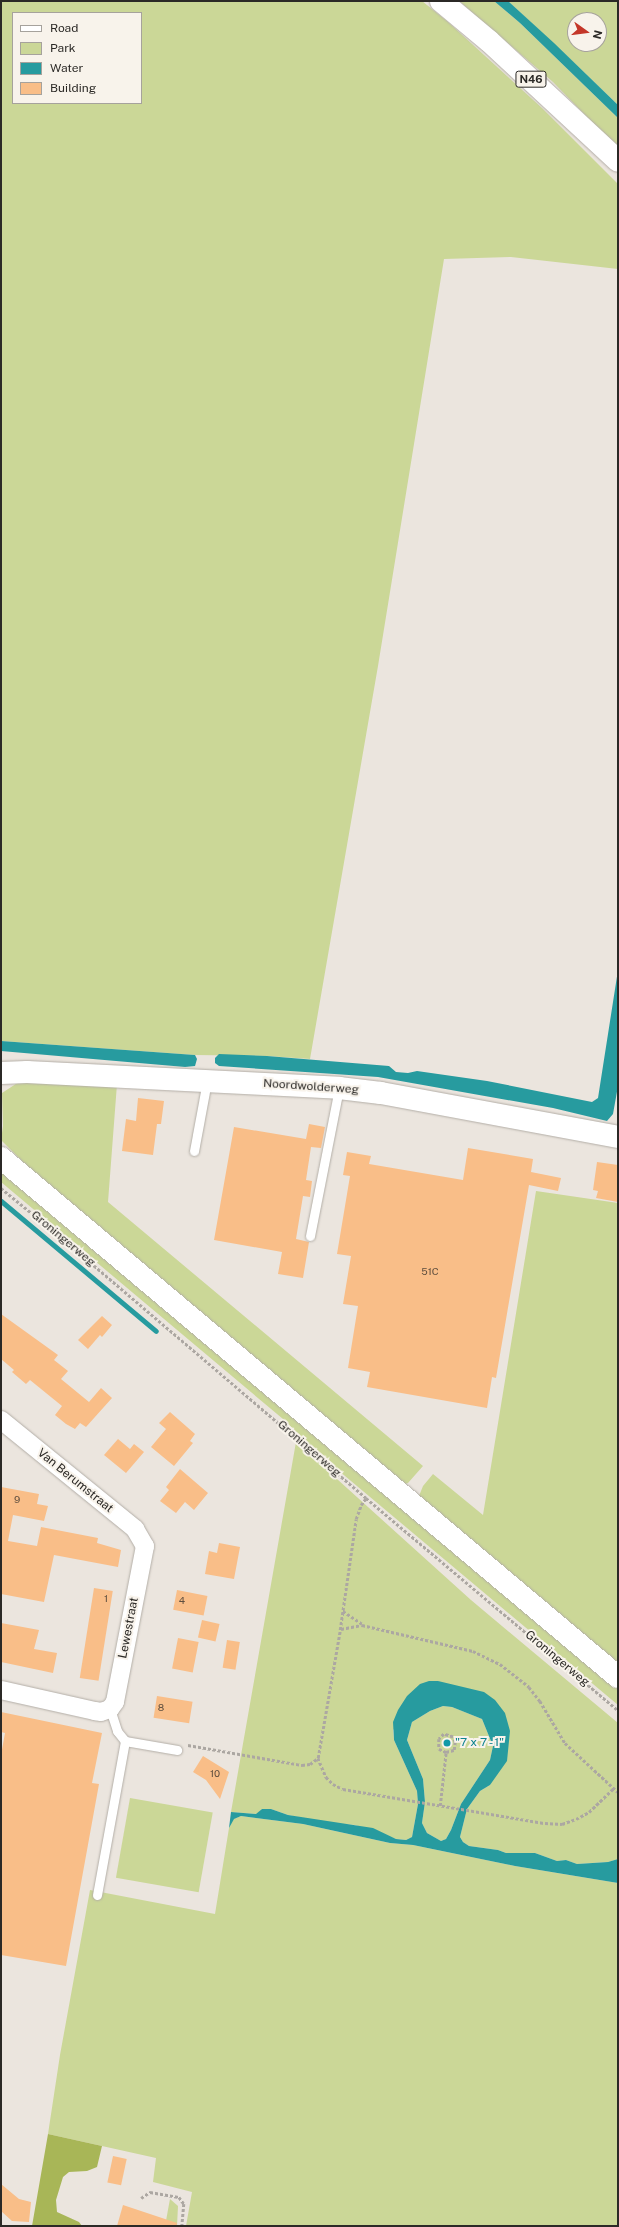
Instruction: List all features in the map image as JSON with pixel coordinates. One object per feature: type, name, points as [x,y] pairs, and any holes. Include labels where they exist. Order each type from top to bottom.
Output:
[{"type":"main road","name":"N46","points":[[441,1],[489,41],[618,161]]},
{"type":"main road","name":"Noordwolderweg","points":[[1,1073],[27,1072],[339,1088],[381,1092],[618,1137]]},
{"type":"main road","name":"Groningerweg","points":[[1,1158],[618,1677]]},
{"type":"street","name":"Van Berumstraat","points":[[1,1420],[135,1530],[145,1546]]},
{"type":"street","name":"Lewestraat","points":[[110,1709],[116,1698],[145,1546]]},
{"type":"street","points":[[1,1690],[96,1711],[102,1712],[110,1709]]},
{"type":"lane","points":[[194,1151],[207,1081]]},
{"type":"lane","points":[[310,1236],[339,1088]]},
{"type":"lane","points":[[110,1709],[120,1737],[125,1741],[177,1750]]},
{"type":"lane","points":[[97,1895],[125,1741]]},
{"type":"path","name":"Groningerweg","points":[[1,1188],[62,1238],[366,1498],[618,1710]]},
{"type":"path","points":[[366,1498],[361,1505],[356,1520],[340,1630],[318,1758],[326,1777],[332,1784],[344,1789],[545,1823],[562,1824],[589,1812],[614,1788]]},
{"type":"path","points":[[343,1611],[362,1625]]},
{"type":"path","points":[[340,1630],[344,1627],[362,1625],[473,1651],[500,1664],[529,1687],[540,1701],[565,1743],[618,1792]]},
{"type":"path","points":[[444,1734],[453,1737],[455,1742],[454,1750],[446,1752],[439,1749],[439,1739],[444,1734]]},
{"type":"path","points":[[177,1750],[189,1744],[302,1765],[310,1764],[318,1758]]},
{"type":"path","points":[[440,1806],[446,1752]]},
{"type":"path","points":[[141,2198],[150,2192],[179,2197],[184,2204],[182,2226]]},
{"type":"green space","points":[[1,1],[422,1],[448,22],[542,108],[618,184],[618,269],[511,257],[444,259],[378,666],[310,1059],[267,1056],[195,1055],[1,1041]]},
{"type":"green space","points":[[459,1],[494,1],[520,23],[618,118],[618,149],[553,82]]},
{"type":"green space","points":[[508,1],[618,1],[618,105],[566,55]]},
{"type":"green space","points":[[25,1078],[117,1084],[108,1202],[423,1466],[408,1483],[405,1484],[27,1166],[1,1140],[3,1126],[2,1093]]},
{"type":"green space","points":[[1,1172],[618,1686],[618,1705],[320,1455],[283,1419],[1,1182]]},
{"type":"green space","points":[[536,1191],[618,1203],[618,1665],[419,1496],[423,1486],[433,1474],[483,1515]]},
{"type":"green space","points":[[296,1442],[471,1600],[618,1723],[618,1859],[608,1862],[577,1864],[566,1860],[557,1861],[535,1853],[506,1853],[498,1850],[469,1846],[463,1842],[460,1837],[467,1809],[480,1791],[490,1785],[510,1731],[438,1681],[393,1730],[394,1740],[417,1791],[418,1804],[412,1837],[406,1840],[396,1839],[355,1825],[328,1823],[288,1815],[271,1809],[262,1809],[257,1814],[231,1812]]},
{"type":"green space","points":[[443,1706],[452,1707],[482,1719],[493,1746],[490,1760],[461,1804],[446,1839],[441,1841],[427,1833],[422,1823],[425,1802],[423,1779],[407,1740],[412,1722],[430,1711]]},
{"type":"green space","points":[[130,1798],[213,1813],[199,1892],[116,1878]]},
{"type":"green space","points":[[241,1816],[303,1824],[390,1843],[413,1845],[515,1866],[618,1883],[618,2226],[186,2226],[192,2192],[153,2182],[156,2158],[48,2134],[60,2055],[90,1890],[215,1914],[229,1828],[233,1819]]},
{"type":"green space","points":[[48,2134],[102,2146],[97,2167],[87,2171],[69,2172],[63,2177],[56,2200],[57,2212],[79,2222],[82,2226],[32,2226]]},
{"type":"green space","points":[[170,2199],[178,2206],[177,2226],[165,2226]]},
{"type":"water","points":[[494,1],[508,1],[554,43],[618,105],[618,118],[520,23]]},
{"type":"water","points":[[618,970],[618,1086],[613,1114],[607,1121],[553,1108],[378,1077],[219,1066],[215,1063],[215,1058],[219,1054],[267,1056],[389,1066],[396,1072],[408,1073],[417,1071],[487,1081],[592,1102],[598,1098]]},
{"type":"water","points":[[1,1041],[195,1055],[197,1059],[195,1066],[185,1067],[1,1051]]},
{"type":"water","points":[[429,1681],[438,1681],[484,1692],[495,1700],[505,1713],[510,1731],[507,1761],[490,1785],[480,1791],[467,1809],[460,1837],[463,1842],[469,1846],[498,1850],[506,1853],[535,1853],[557,1861],[566,1860],[577,1864],[608,1862],[618,1859],[618,1883],[515,1866],[413,1845],[390,1843],[303,1824],[241,1816],[234,1819],[229,1828],[231,1812],[256,1814],[262,1809],[271,1809],[288,1815],[373,1828],[396,1839],[406,1840],[412,1837],[418,1804],[417,1791],[394,1740],[393,1722],[398,1710],[407,1696],[420,1684]],"holes":[[[443,1706],[452,1707],[482,1719],[493,1746],[490,1760],[461,1804],[446,1839],[441,1841],[427,1833],[422,1823],[425,1802],[423,1779],[407,1740],[412,1722],[430,1711]]]},
{"type":"building","points":[[138,1098],[164,1101],[161,1124],[157,1124],[153,1155],[122,1151],[126,1119],[136,1121]]},
{"type":"building","points":[[309,1124],[325,1127],[321,1148],[311,1147],[306,1180],[312,1181],[310,1197],[303,1196],[296,1239],[309,1242],[303,1278],[278,1274],[282,1252],[214,1240],[234,1127],[306,1139]]},
{"type":"building","points":[[468,1148],[533,1159],[531,1172],[561,1178],[558,1191],[529,1185],[496,1378],[492,1377],[487,1408],[367,1387],[370,1372],[348,1368],[358,1306],[343,1304],[351,1256],[337,1254],[350,1176],[343,1175],[347,1152],[371,1156],[369,1164],[463,1180]]},
{"type":"building","points":[[597,1162],[618,1165],[618,1202],[596,1198],[598,1191],[593,1190]]},
{"type":"building","points":[[1,1314],[58,1355],[54,1360],[68,1371],[61,1379],[89,1402],[101,1388],[112,1398],[86,1427],[80,1423],[75,1429],[66,1424],[55,1415],[62,1406],[30,1380],[26,1384],[12,1372],[14,1370],[1,1359]]},
{"type":"building","points":[[102,1316],[112,1325],[102,1337],[100,1335],[88,1349],[78,1340]]},
{"type":"building","points":[[170,1412],[195,1434],[190,1441],[193,1443],[174,1466],[151,1447],[166,1429],[159,1423]]},
{"type":"building","points":[[118,1439],[130,1449],[134,1444],[144,1452],[126,1473],[104,1455]]},
{"type":"building","points":[[180,1469],[208,1493],[194,1510],[185,1502],[176,1513],[160,1501],[169,1490],[166,1487]]},
{"type":"building","points":[[1,1487],[39,1494],[37,1504],[48,1506],[44,1521],[13,1515],[8,1541],[37,1546],[41,1527],[98,1538],[97,1543],[121,1550],[118,1567],[54,1555],[44,1602],[1,1594]]},
{"type":"building","points":[[219,1543],[240,1547],[234,1579],[205,1574],[209,1551],[217,1553]]},
{"type":"building","points":[[94,1588],[113,1591],[99,1681],[80,1678]]},
{"type":"building","points":[[177,1590],[207,1596],[204,1616],[173,1610]]},
{"type":"building","points":[[202,1620],[220,1624],[215,1642],[198,1638]]},
{"type":"building","points":[[1,1623],[39,1630],[34,1649],[57,1653],[53,1673],[1,1662]]},
{"type":"building","points":[[178,1638],[199,1642],[193,1672],[172,1668]]},
{"type":"building","points":[[227,1640],[240,1642],[235,1670],[223,1668]]},
{"type":"building","points":[[157,1696],[193,1702],[189,1723],[154,1718]]},
{"type":"building","points":[[1,1712],[102,1733],[92,1783],[99,1784],[66,1966],[1,1955],[1,1755],[5,1733],[1,1732]]},
{"type":"building","points":[[203,1756],[229,1772],[220,1799],[206,1780],[193,1772]]},
{"type":"building","points":[[113,2156],[127,2159],[121,2185],[107,2182]]},
{"type":"building","points":[[1,2184],[19,2199],[31,2202],[29,2222],[12,2221],[1,2211]]},
{"type":"building","points":[[123,2205],[177,2223],[176,2226],[117,2226]]},
{"type":"waterway","points":[[1,1201],[156,1331]]},
{"type":"place","name":"\"7 x 7 - 1\"","points":[[447,1743]]}]
